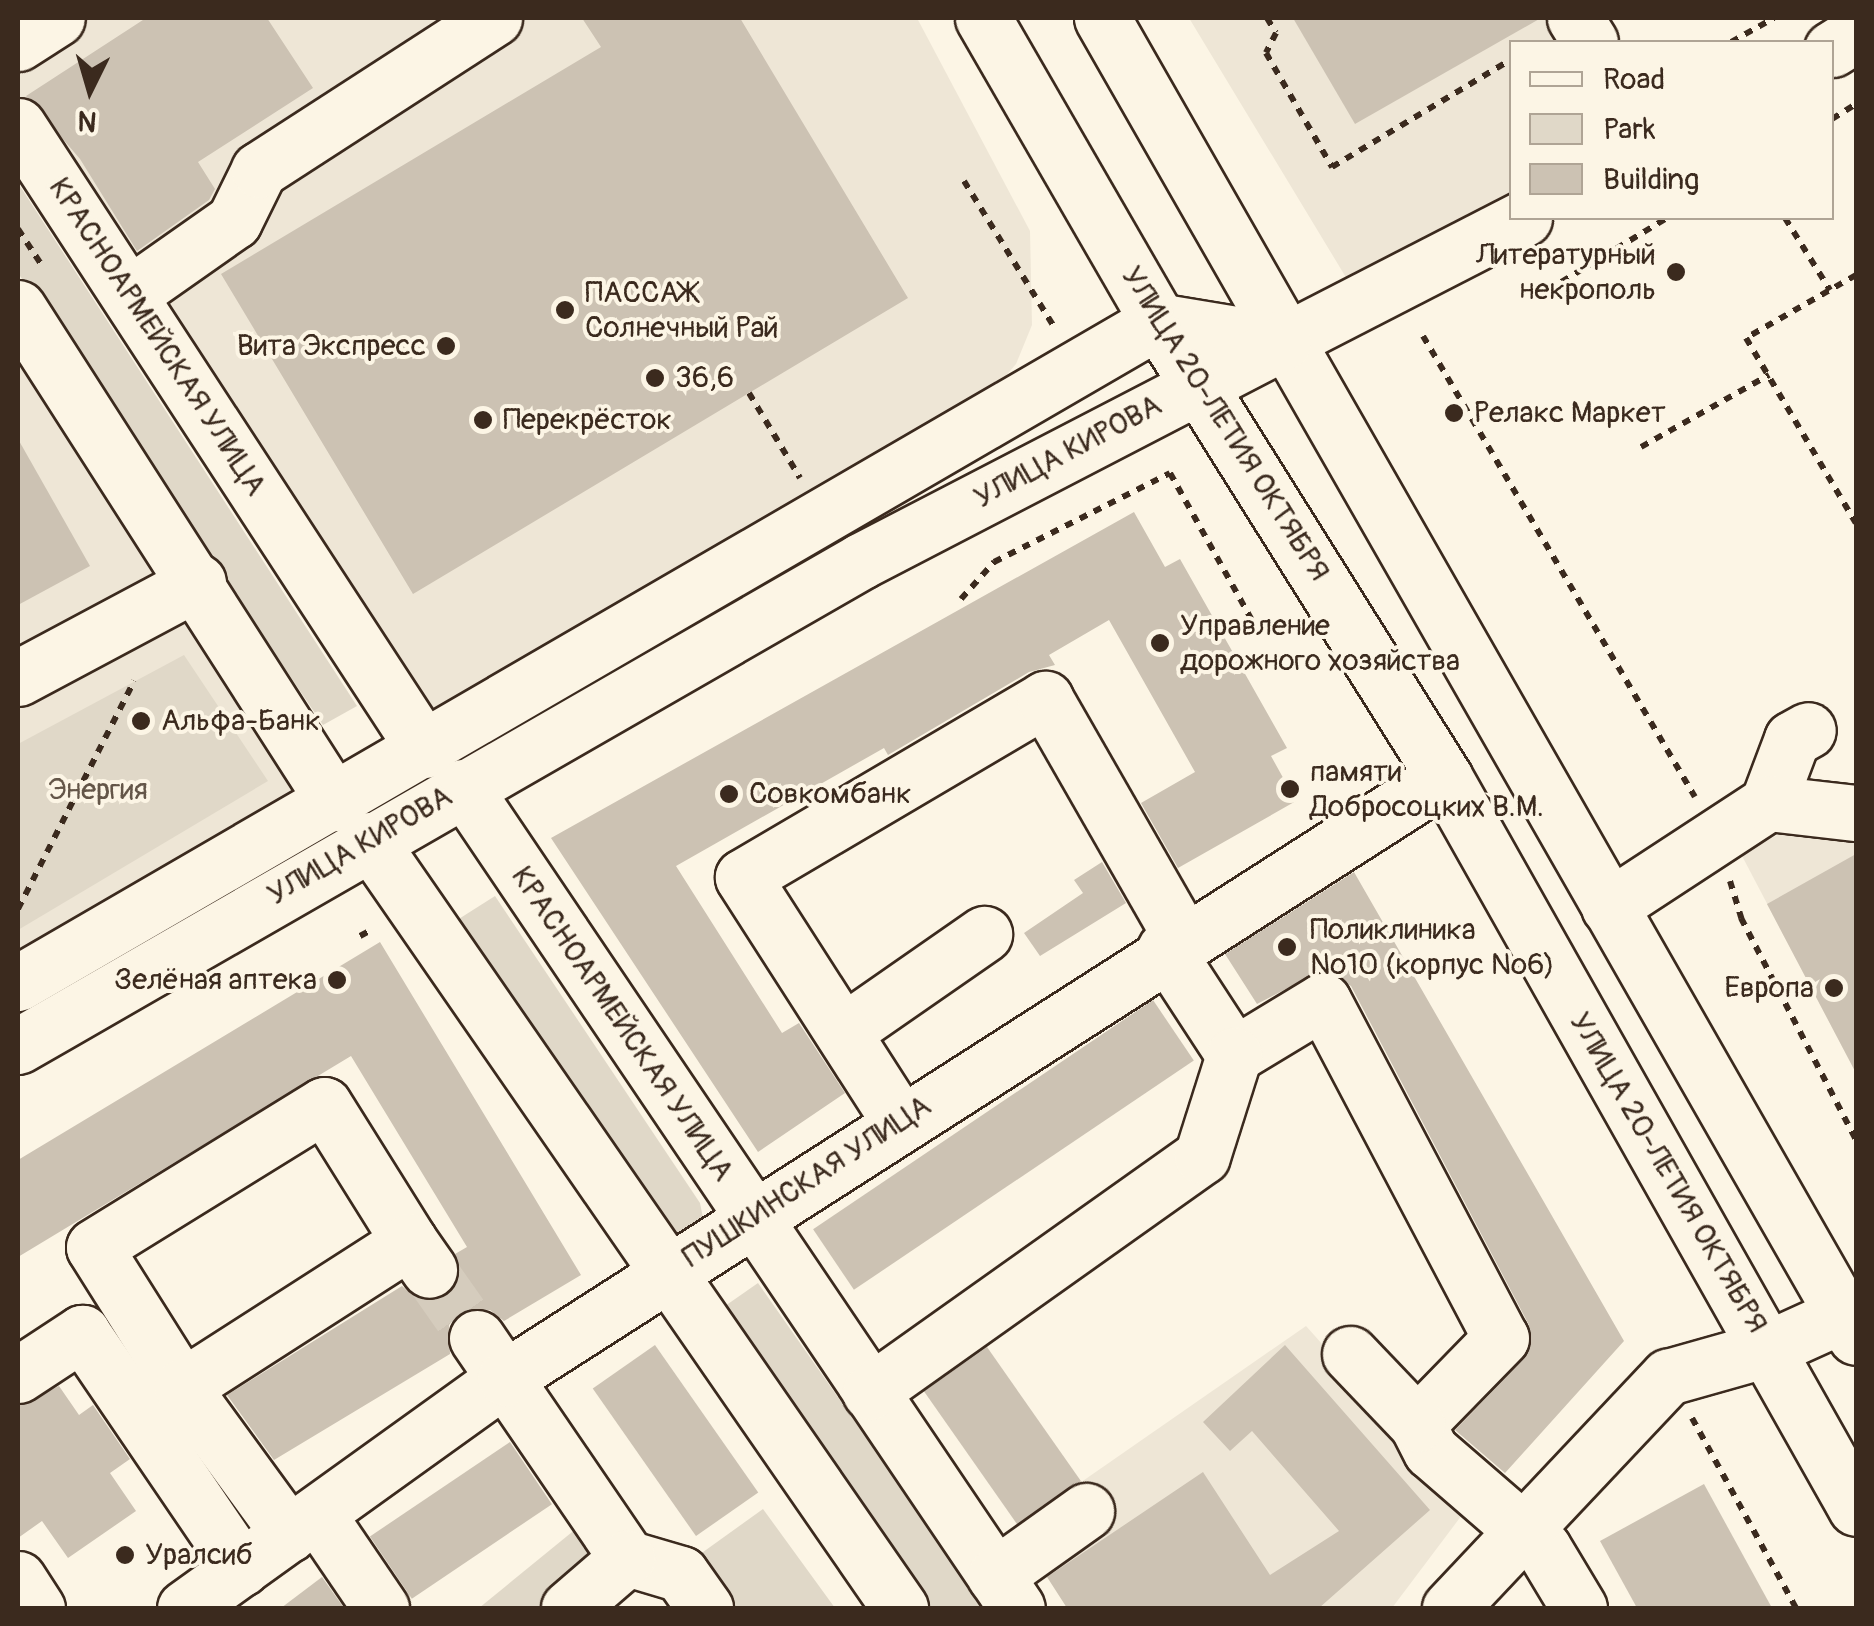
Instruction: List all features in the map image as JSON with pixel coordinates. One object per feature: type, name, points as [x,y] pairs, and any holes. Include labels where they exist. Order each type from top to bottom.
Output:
[{"type":"main road","points":[[18,43],[57,18]]},
{"type":"main road","points":[[130,294],[234,220],[259,170],[494,18]]},
{"type":"main road","name":"УЛИЦА 20-ЛЕТИЯ ОКТЯБРЯ","points":[[982,18],[1158,321],[1200,382],[1444,777],[1856,1508]]},
{"type":"main road","points":[[1102,18],[1283,342],[1852,1321],[1668,1377],[1519,1529],[1450,1608]]},
{"type":"main road","points":[[1574,18],[1589,40]]},
{"type":"main road","points":[[1834,47],[1856,34]]},
{"type":"main road","name":"КРАСНОАРМЕЙСКАЯ УЛИЦА","points":[[18,126],[444,769],[1006,1592]]},
{"type":"main road","name":"УЛИЦА КИРОВА","points":[[444,769],[861,561],[1200,382],[1520,220]]},
{"type":"main road","points":[[18,308],[352,822],[900,1608]]},
{"type":"main road","points":[[1158,321],[1283,342]]},
{"type":"main road","name":"УЛИЦА КИРОВА","points":[[18,1046],[352,822],[444,769],[1158,321]]},
{"type":"main road","points":[[18,678],[198,582]]},
{"type":"main road","points":[[900,1122],[743,877],[1045,700],[1234,1055]]},
{"type":"main road","points":[[1609,907],[1768,803],[1792,739],[1808,730]]},
{"type":"main road","name":"ПУШКИНСКАЯ УЛИЦА","points":[[185,1608],[303,1524],[491,1358],[668,1272],[1173,944],[1444,777]]},
{"type":"main road","points":[[1768,803],[1856,814]]},
{"type":"main road","name":"УЛИЦА КИРОВА","points":[[18,983],[352,822]]},
{"type":"main road","points":[[842,1032],[984,934]]},
{"type":"main road","points":[[870,1392],[1202,1156],[1234,1055],[1323,1001],[1501,1338],[1417,1424]]},
{"type":"main road","points":[[182,1387],[419,1256],[324,1105],[94,1247],[182,1387],[381,1608]]},
{"type":"main road","points":[[18,1374],[82,1333],[242,1568]]},
{"type":"main road","points":[[1350,1354],[1417,1424],[1431,1451],[1543,1548],[1579,1608]]},
{"type":"main road","points":[[491,1358],[627,1558],[681,1574],[705,1608]]},
{"type":"main road","points":[[1006,1592],[1086,1511]]},
{"type":"main road","points":[[569,1608],[627,1558]]},
{"type":"main road","points":[[18,1578],[37,1608]]},
{"type":"path","points":[[1267,18],[1276,32],[1266,53],[1332,167],[1509,61]]},
{"type":"path","points":[[1735,40],[1774,18]]},
{"type":"path","points":[[1834,118],[1856,104]]},
{"type":"path","points":[[964,181],[1056,326]]},
{"type":"path","points":[[1548,290],[1664,220]]},
{"type":"path","points":[[1786,220],[1830,290]]},
{"type":"path","points":[[1856,275],[1746,338],[1856,523]]},
{"type":"path","points":[[1423,336],[1514,489]]},
{"type":"path","points":[[1641,447],[1769,375]]},
{"type":"path","points":[[749,393],[806,487]]},
{"type":"path","points":[[961,599],[994,562],[1170,473],[1252,622]]},
{"type":"path","points":[[18,909],[134,682]]},
{"type":"path","points":[[1668,1377],[1796,1608]]},
{"type":"shaded area","points":[[18,18],[917,18],[1030,231],[1032,325],[1016,364],[984,401],[426,735],[18,105]]},
{"type":"shaded area","points":[[1189,18],[1601,18],[1615,40],[1509,40],[1509,195],[1353,289]]},
{"type":"shaded area","points":[[18,308],[335,803],[18,983]]},
{"type":"shaded area","name":"Европа","points":[[1856,794],[1856,1073],[1741,854]]},
{"type":"shaded area","points":[[1306,1326],[1468,1507],[1392,1608],[1067,1608],[1018,1526]]},
{"type":"green space","points":[[18,183],[357,706],[323,725],[18,273]]},
{"type":"green space","name":"Энергия","points":[[184,655],[268,781],[18,930],[18,744]]},
{"type":"green space","points":[[495,896],[700,1203],[704,1223],[676,1242],[443,929]]},
{"type":"green space","points":[[758,1283],[985,1607],[926,1608],[718,1311]]},
{"type":"green space","points":[[763,1509],[835,1608],[716,1608],[685,1565]]},
{"type":"green space","points":[[577,1528],[602,1564],[551,1608],[479,1608]]},
{"type":"building","points":[[146,18],[267,18],[313,88],[198,162],[215,189],[209,200],[137,251],[80,159],[26,96]]},
{"type":"building","name":"ПАССАЖ Солнечный Рай","points":[[582,18],[740,18],[908,298],[413,594],[221,274],[601,47]]},
{"type":"building","points":[[1293,18],[1541,18],[1355,124]]},
{"type":"building","points":[[18,439],[90,566],[18,605]]},
{"type":"building","points":[[1134,512],[1165,567],[1180,559],[1287,748],[1271,756],[1296,801],[1178,868],[1141,803],[1195,772],[1109,620],[1049,655],[1055,665],[1029,672],[888,755],[884,748],[676,866],[782,1033],[799,1023],[845,1093],[758,1152],[551,838]]},
{"type":"building","name":"Европа","points":[[1856,854],[1856,1073],[1767,904]]},
{"type":"building","points":[[1102,862],[1126,903],[1040,956],[1024,933],[1083,893],[1074,880]]},
{"type":"building","points":[[1354,872],[1624,1341],[1505,1473],[1455,1430],[1524,1359],[1529,1325],[1351,986],[1322,970],[1257,1004],[1225,954]]},
{"type":"building","points":[[380,942],[581,1275],[504,1321],[490,1310],[460,1312],[449,1325],[450,1354],[274,1460],[227,1395],[402,1286],[417,1299],[446,1296],[458,1282],[455,1254],[467,1247],[351,1056],[18,1257],[18,1160]]},
{"type":"building","points":[[1153,1000],[1194,1061],[854,1290],[813,1229]]},
{"type":"building","points":[[655,1345],[758,1492],[696,1536],[593,1389]]},
{"type":"building","points":[[1285,1345],[1430,1510],[1319,1608],[1067,1608],[1047,1577],[1203,1472],[1270,1575],[1339,1531],[1252,1431],[1230,1451],[1203,1422]]},
{"type":"building","points":[[987,1347],[1081,1481],[1018,1526],[924,1391]]},
{"type":"building","points":[[59,1386],[79,1415],[93,1405],[130,1459],[110,1473],[136,1511],[68,1558],[42,1521],[18,1538],[18,1406]]},
{"type":"building","points":[[510,1442],[552,1504],[412,1599],[370,1537]]},
{"type":"building","points":[[1704,1484],[1772,1608],[1637,1608],[1600,1541]]},
{"type":"building","points":[[322,1577],[344,1608],[281,1608]]},
{"type":"tunnel","points":[[429,1270],[477,1338]]},
{"type":"place","name":"Литературный некрополь","points":[[1676,272]]},
{"type":"place","name":"ПАССАЖ Солнечный Рай","points":[[565,310]]},
{"type":"place","name":"Вита Экспресс","points":[[446,346]]},
{"type":"place","name":"36,6","points":[[655,378]]},
{"type":"place","name":"Релакс Маркет","points":[[1454,413]]},
{"type":"place","name":"Перекрёсток","points":[[483,420]]},
{"type":"place","name":"Управление дорожного хозяйства","points":[[1160,643]]},
{"type":"place","name":"Альфа-Банк","points":[[141,721]]},
{"type":"place","name":"памяти Добросоцких В.М.","points":[[1290,789]]},
{"type":"place","name":"Совкомбанк","points":[[729,794]]},
{"type":"place","name":"Поликлиника №10 (корпус №6)","points":[[1287,947]]},
{"type":"place","name":"Зелёная аптека","points":[[337,980]]},
{"type":"place","name":"Европа","points":[[1834,988]]},
{"type":"place","name":"Уралсиб","points":[[125,1555]]}]
